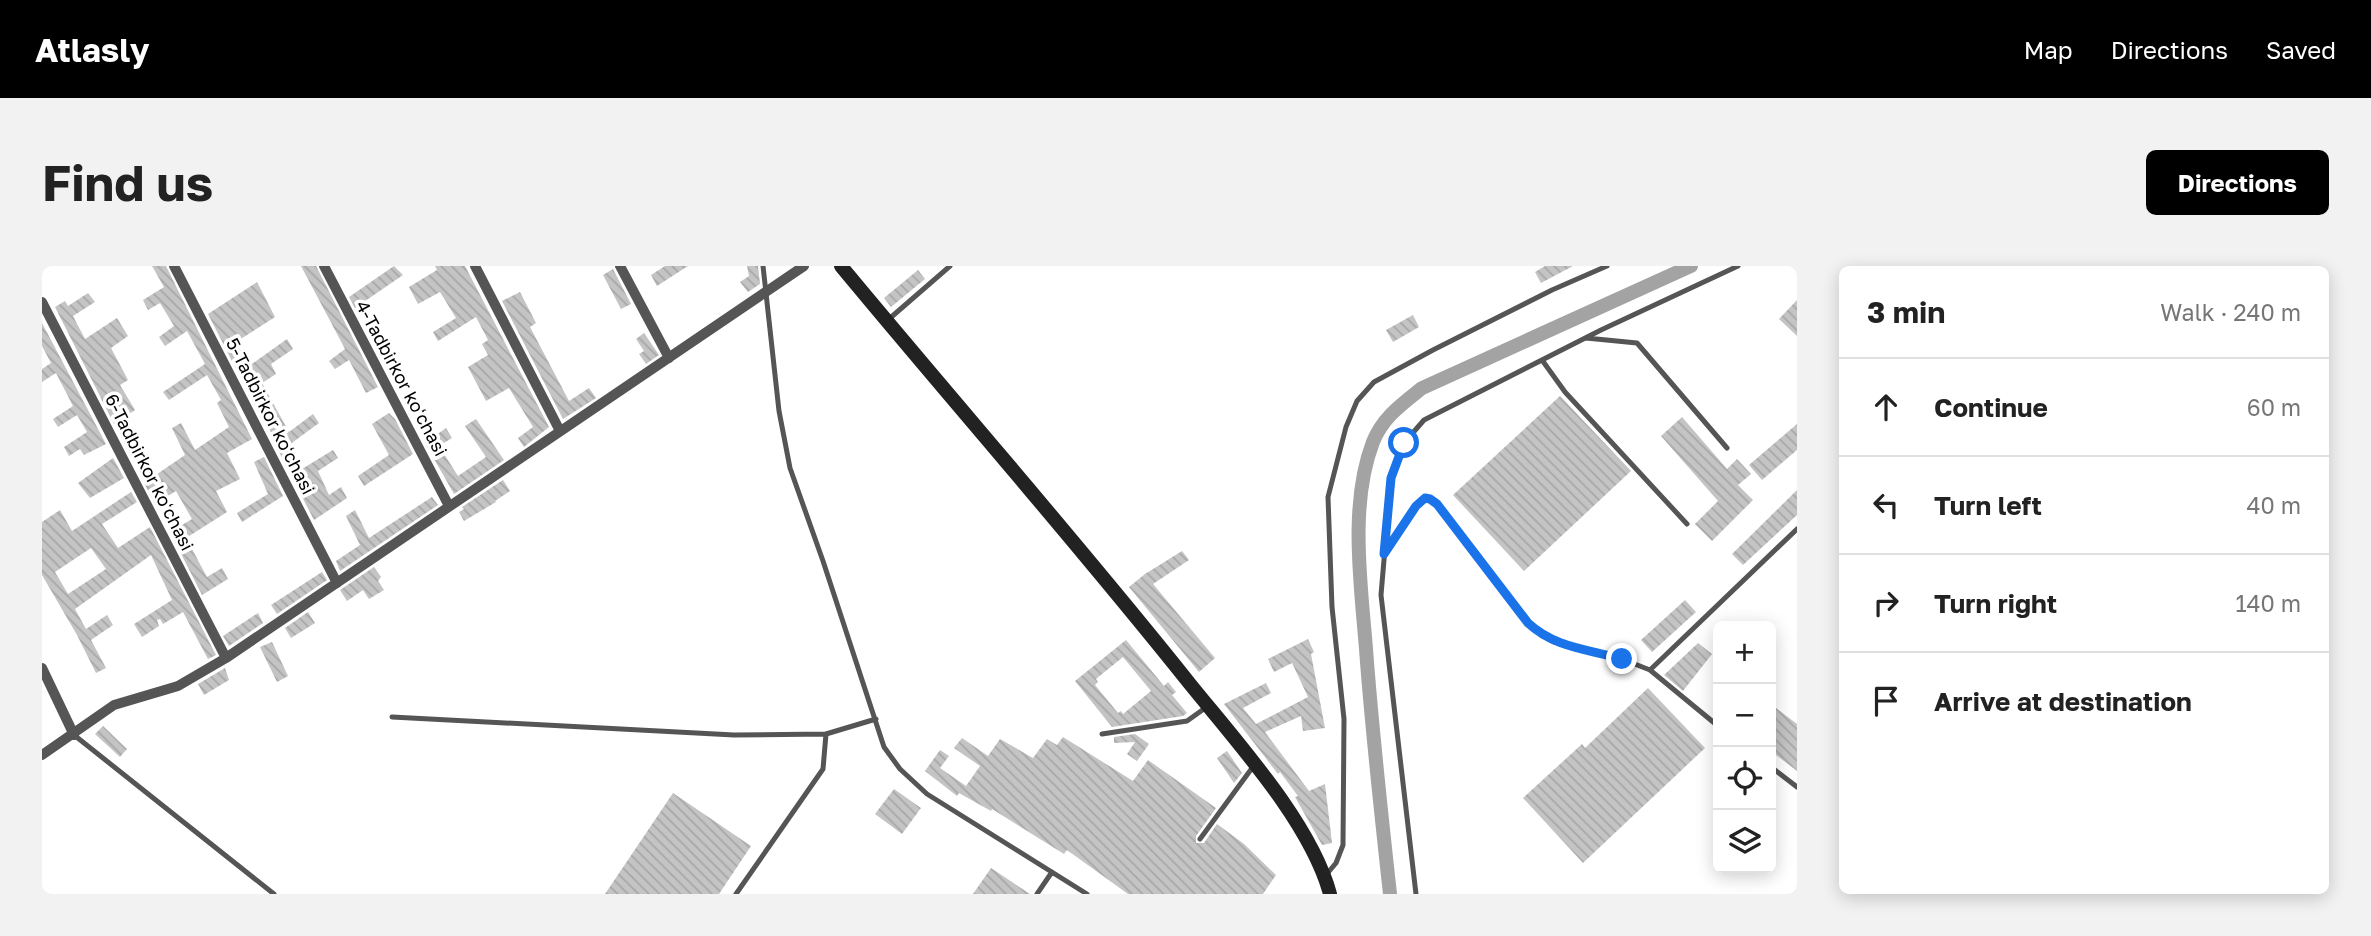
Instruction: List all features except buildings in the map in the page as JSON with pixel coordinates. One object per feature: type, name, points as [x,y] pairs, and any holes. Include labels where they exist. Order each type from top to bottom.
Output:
[{"type":"main road","points":[[841,266],[1114,588],[1255,764],[1309,845],[1330,894]]},
{"type":"street","name":"5-Tadbirkor koʻchasi","points":[[174,266],[337,583]]},
{"type":"street","name":"4-Tadbirkor koʻchasi","points":[[324,266],[449,506]]},
{"type":"street","points":[[475,266],[559,431]]},
{"type":"street","points":[[620,266],[669,358]]},
{"type":"street","points":[[42,755],[114,705],[178,686],[226,658],[804,266]]},
{"type":"street","name":"6-Tadbirkor koʻchasi","points":[[42,302],[226,658]]},
{"type":"street","points":[[42,668],[74,735]]},
{"type":"lane","points":[[763,266],[779,411],[790,468],[884,747],[900,769],[928,794],[1087,894]]},
{"type":"lane","points":[[887,321],[950,266]]},
{"type":"lane","points":[[1324,877],[1336,863],[1343,845],[1344,719],[1332,607],[1328,497],[1346,427],[1357,401],[1374,382],[1552,290],[1607,266]]},
{"type":"lane","points":[[1416,894],[1381,595],[1391,478],[1404,443],[1424,420],[1586,338],[1738,266]]},
{"type":"lane","points":[[1586,338],[1637,343],[1727,448]]},
{"type":"lane","points":[[1542,360],[1565,391],[1687,524]]},
{"type":"lane","points":[[1384,554],[1416,506],[1425,498],[1430,499],[1437,504],[1528,623],[1541,635],[1554,642],[1622,659],[1650,670],[1713,722]]},
{"type":"lane","points":[[1650,670],[1797,529]]},
{"type":"lane","points":[[1102,734],[1187,721],[1208,706]]},
{"type":"lane","points":[[392,717],[734,735],[826,734],[876,719]]},
{"type":"lane","points":[[736,894],[823,769],[826,734]]},
{"type":"lane","points":[[74,735],[274,894]]},
{"type":"lane","points":[[1200,839],[1255,764]]},
{"type":"lane","points":[[1776,771],[1797,787]]},
{"type":"lane","points":[[1037,894],[1052,872]]},
{"type":"waterway","points":[[1390,894],[1371,710],[1359,545],[1361,492],[1377,433],[1394,412],[1422,388],[1691,266]]},
{"type":"route","points":[[1404,443],[1391,478],[1384,554],[1421,500],[1430,499],[1437,504],[1528,623],[1541,635],[1554,642],[1622,659]]}]
